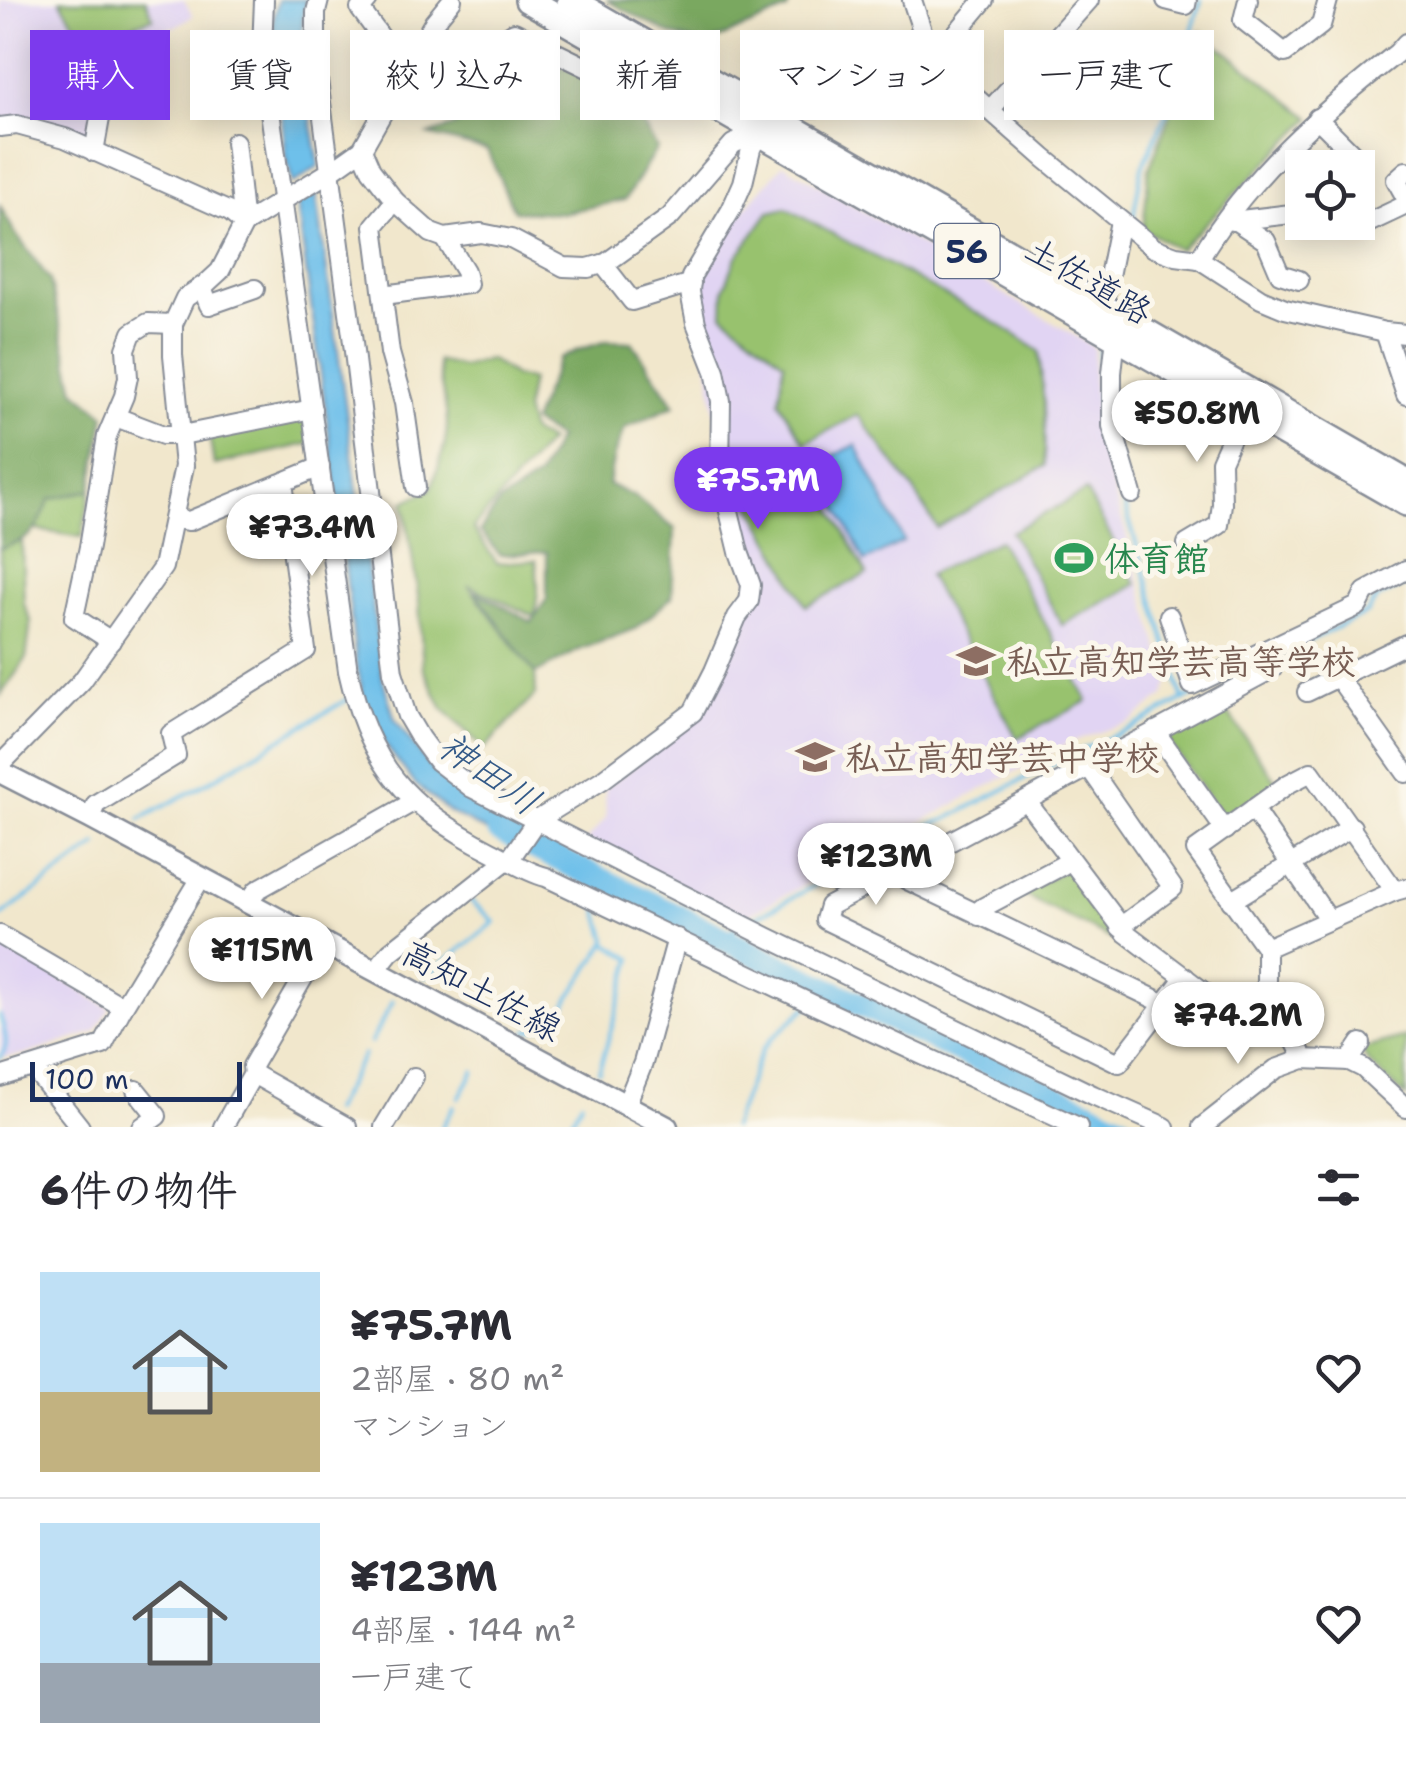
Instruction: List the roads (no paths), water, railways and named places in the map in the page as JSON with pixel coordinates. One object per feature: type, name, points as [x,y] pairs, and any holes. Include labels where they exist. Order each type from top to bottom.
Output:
[{"type":"highway","name":"土佐道路","points":[[528,0],[581,30]]},
{"type":"highway","name":"土佐道路","points":[[570,0],[740,100]]},
{"type":"highway","name":"土佐道路","points":[[775,120],[1406,482]]},
{"type":"highway","name":"土佐道路","points":[[775,120],[1116,336],[1406,503]]},
{"type":"main road","name":"高知土佐線","points":[[0,772],[667,1127]]},
{"type":"street","points":[[264,0],[262,49],[286,200],[348,671],[358,711],[390,774],[451,830],[510,858],[530,873],[546,876],[1078,1127]]},
{"type":"street","points":[[319,0],[316,65],[393,672],[406,716],[437,761],[472,788],[534,824],[1165,1127]]},
{"type":"street","points":[[368,0],[360,8],[376,30]]},
{"type":"street","points":[[429,30],[452,0]]},
{"type":"street","points":[[912,0],[922,30]]},
{"type":"street","points":[[959,30],[984,0]]},
{"type":"street","points":[[989,110],[1089,0]]},
{"type":"street","points":[[1166,0],[1186,5],[1188,0]]},
{"type":"street","points":[[1248,0],[1243,20],[1285,53],[1321,25],[1328,0]]},
{"type":"street","points":[[1199,259],[1317,118],[1406,43]]},
{"type":"street","points":[[984,106],[1154,248],[1199,259],[1261,298],[1286,308],[1406,334]]},
{"type":"street","points":[[1317,118],[1349,150]]},
{"type":"street","points":[[94,152],[100,120]]},
{"type":"street","points":[[0,764],[82,681],[162,567],[184,466],[174,324],[184,298],[220,271],[244,224],[362,149],[380,120]]},
{"type":"street","points":[[362,149],[395,201],[431,233],[444,238],[481,233],[511,240],[564,267],[588,268],[603,264],[670,217],[733,144],[775,120]]},
{"type":"street","points":[[376,970],[390,952],[510,858],[534,824],[602,780],[693,712],[749,601],[751,584],[720,474],[721,401],[690,292],[691,277],[743,183],[751,149],[775,120]]},
{"type":"street","points":[[0,127],[46,132],[230,212],[244,224]]},
{"type":"street","points":[[235,142],[244,224]]},
{"type":"street","points":[[1375,219],[1406,202],[1396,180],[1406,171]]},
{"type":"street","points":[[395,201],[374,226],[390,353],[404,403],[416,487]]},
{"type":"street","points":[[1229,221],[1285,215]]},
{"type":"street","points":[[1102,306],[1121,221]]},
{"type":"street","points":[[1229,221],[1266,241],[1280,274],[1299,280]]},
{"type":"street","points":[[383,295],[468,284],[465,270],[444,238]]},
{"type":"street","points":[[603,264],[632,301],[691,283]]},
{"type":"street","points":[[202,286],[209,305],[256,289]]},
{"type":"street","points":[[111,641],[74,618],[107,436],[124,396],[128,378],[126,349],[132,332],[148,323],[174,324]]},
{"type":"street","points":[[1384,332],[1406,394]]},
{"type":"street","points":[[1116,336],[1112,426],[1132,494]]},
{"type":"street","points":[[355,358],[390,353]]},
{"type":"street","points":[[116,417],[164,435],[182,436],[312,409]]},
{"type":"street","points":[[1186,544],[1219,525],[1221,461],[1244,409]]},
{"type":"street","points":[[174,518],[189,520],[320,467]]},
{"type":"street","points":[[90,818],[96,804],[176,755],[171,734],[306,650],[284,490],[280,484]]},
{"type":"street","points":[[1169,616],[1192,685],[1270,656],[1358,606],[1365,592],[1406,570]]},
{"type":"street","points":[[1307,692],[1406,645]]},
{"type":"street","points":[[1185,977],[1119,1063],[825,920],[828,906],[1272,670],[1270,656]]},
{"type":"street","points":[[1338,677],[1406,774]]},
{"type":"street","points":[[1155,731],[1225,830]]},
{"type":"street","points":[[1088,767],[1173,888],[1120,927]]},
{"type":"street","points":[[1266,948],[1401,889],[1311,772],[1196,850],[1266,948],[1266,1017]]},
{"type":"street","points":[[248,903],[258,890],[415,801]]},
{"type":"street","points":[[1027,802],[1120,927],[1229,1011],[1280,1023],[1304,1058]]},
{"type":"street","points":[[1253,810],[1329,920]]},
{"type":"street","points":[[1230,901],[1352,827]]},
{"type":"street","points":[[980,916],[982,908],[1070,859]]},
{"type":"street","points":[[899,869],[907,880],[1164,1003]]},
{"type":"street","points":[[0,1077],[103,1045],[201,878]]},
{"type":"street","points":[[0,935],[123,1008]]},
{"type":"street","points":[[626,1104],[644,1063],[677,938]]},
{"type":"street","points":[[223,1127],[253,1074],[252,1066],[324,942]]},
{"type":"street","points":[[1349,1061],[1362,1044]]},
{"type":"street","points":[[1202,1127],[1276,1069],[1304,1058],[1349,1061],[1363,1068],[1406,1108]]},
{"type":"street","points":[[36,1066],[38,1074],[80,1127]]},
{"type":"street","points":[[253,1074],[347,1127]]},
{"type":"street","points":[[384,1127],[414,1077]]},
{"type":"street","points":[[136,1090],[156,1116],[142,1127]]},
{"type":"water","points":[[278,0],[306,0],[303,30],[274,30]]},
{"type":"water","points":[[283,120],[311,120],[319,166],[293,184]]},
{"type":"water","points":[[316,191],[383,680],[395,720],[431,769],[472,805],[521,826],[509,843],[449,812],[415,784],[387,747],[364,700],[297,204]]},
{"type":"water","points":[[856,445],[904,541],[865,561],[816,464]]},
{"type":"waterway","points":[[1132,224],[1142,167],[1172,100],[1201,0]]},
{"type":"waterway","points":[[1117,277],[1128,238]]},
{"type":"waterway","points":[[1100,348],[1097,398],[1104,436],[1183,700]]},
{"type":"waterway","points":[[1274,657],[1367,613],[1376,599],[1406,584]]},
{"type":"waterway","points":[[751,920],[925,826],[945,820],[1265,661]]},
{"type":"waterway","points":[[140,819],[348,699]]},
{"type":"waterway","name":"神田川","points":[[499,830],[1122,1127]]},
{"type":"waterway","points":[[0,917],[97,845]]},
{"type":"waterway","points":[[585,871],[591,891]]},
{"type":"waterway","points":[[425,977],[495,922],[469,899]]},
{"type":"waterway","points":[[527,1031],[559,1022],[569,998],[606,943],[598,910]]},
{"type":"waterway","points":[[719,937],[737,927]]},
{"type":"waterway","points":[[599,1071],[632,959],[608,944]]},
{"type":"waterway","points":[[817,998],[827,989]]},
{"type":"waterway","points":[[371,1042],[393,1001]]},
{"type":"waterway","points":[[732,1127],[762,1050],[807,1007]]},
{"type":"waterway","points":[[0,1015],[6,1042],[0,1058]]},
{"type":"waterway","points":[[333,1111],[364,1054]]},
{"type":"waterway","points":[[459,1098],[474,1071]]},
{"type":"waterway","points":[[568,1127],[582,1101]]},
{"type":"waterway","points":[[442,1127],[454,1106]]},
{"type":"place","name":"体育館","points":[[1074,558]]},
{"type":"place","name":"私立高知学芸高等学校","points":[[976,661]]},
{"type":"place","name":"私立高知学芸中学校","points":[[815,757]]}]
